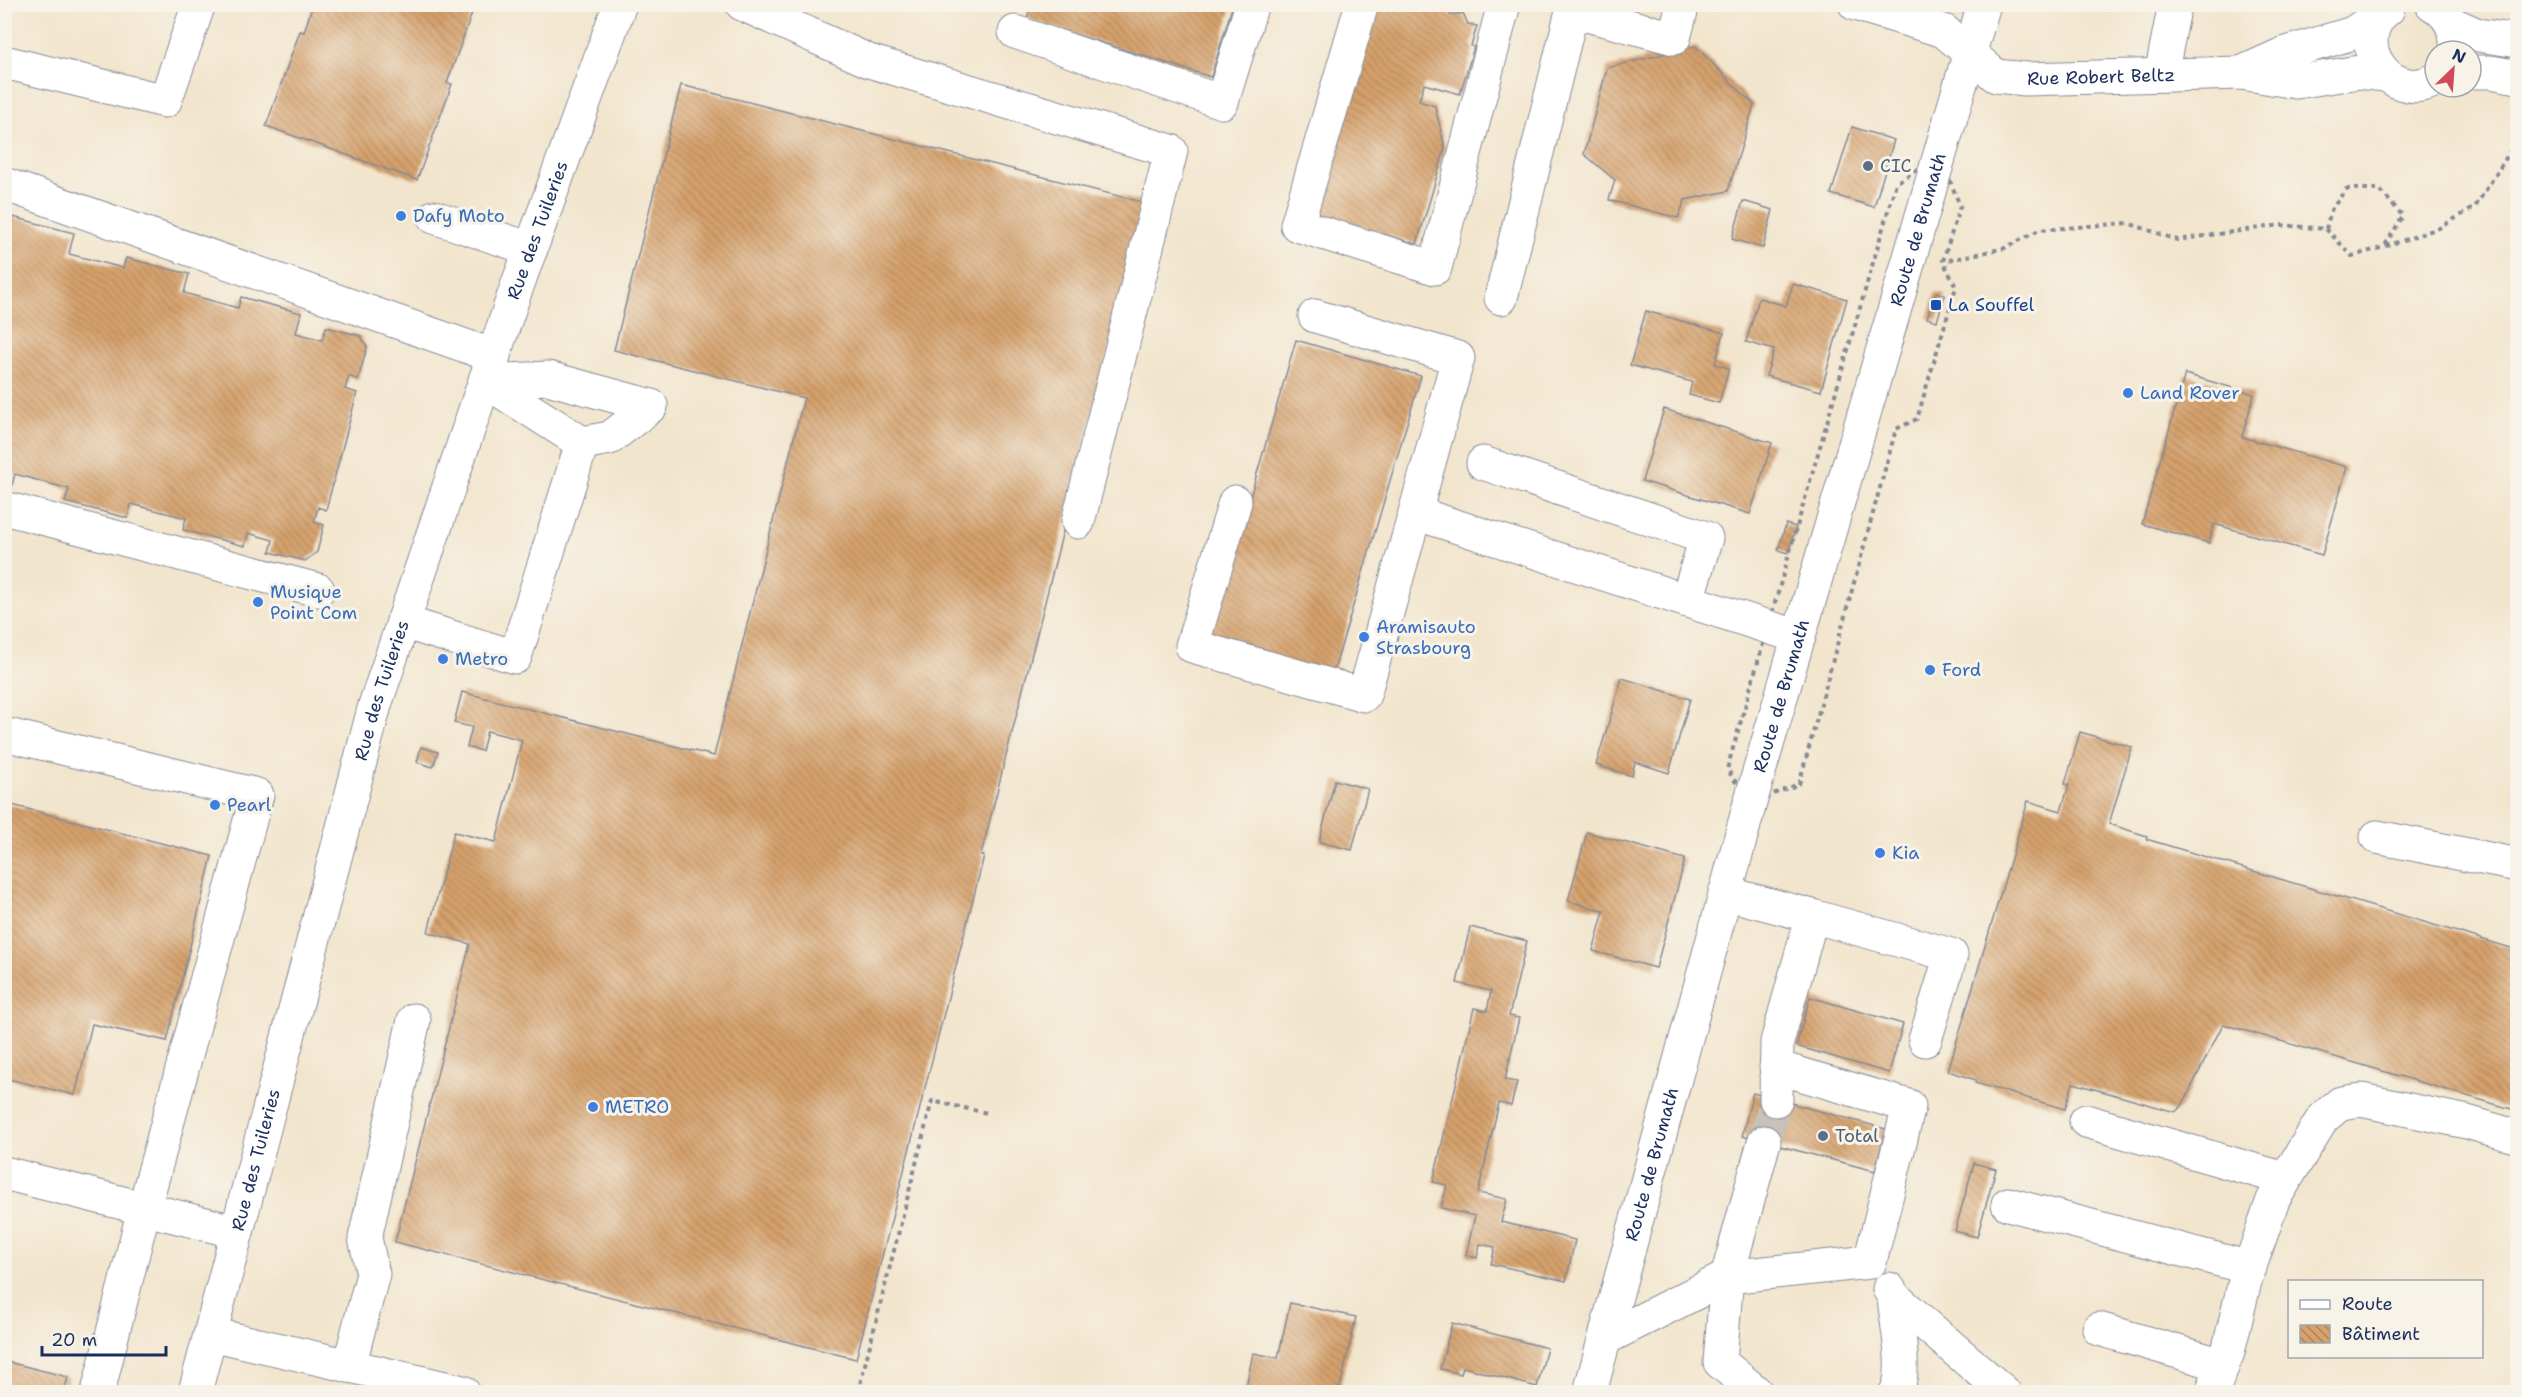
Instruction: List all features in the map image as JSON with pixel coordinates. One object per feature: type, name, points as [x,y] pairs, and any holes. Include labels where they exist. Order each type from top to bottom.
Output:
[{"type":"street","points":[[4,62],[165,101],[199,4]]},
{"type":"street","name":"Rue des Tuileries","points":[[195,1392],[375,705],[531,249],[620,4]]},
{"type":"street","points":[[742,4],[869,61],[1171,151],[1078,522]]},
{"type":"street","points":[[1015,32],[1222,102],[1252,4]]},
{"type":"street","points":[[1362,4],[1297,225],[1435,268],[1504,4]]},
{"type":"street","points":[[1501,298],[1572,11],[1674,38],[1683,4]]},
{"type":"street","name":"Rue Robert Beltz","points":[[1855,4],[1944,31],[1996,76],[2026,79],[2241,73],[2296,82],[2359,72],[2385,75],[2400,83],[2416,86],[2423,84]]},
{"type":"street","name":"Route de Brumath","points":[[1590,1392],[1725,893],[1984,4]]},
{"type":"street","points":[[2161,75],[2175,4]]},
{"type":"street","name":"Rue Robert Beltz","points":[[2241,73],[2283,54],[2352,33],[2388,9]]},
{"type":"street","name":"Rue Robert Beltz","points":[[2385,75],[2375,62],[2370,45],[2373,29],[2388,9]]},
{"type":"street","points":[[2445,19],[2478,35],[2517,41]]},
{"type":"street","points":[[2483,72],[2517,77]]},
{"type":"street","points":[[4,184],[490,369],[548,378],[651,406],[610,438],[582,442],[490,369]]},
{"type":"street","points":[[434,218],[531,249]]},
{"type":"street","points":[[1235,502],[1192,646],[1364,695],[1458,358],[1315,316]]},
{"type":"street","points":[[403,622],[515,657],[582,442]]},
{"type":"street","points":[[1483,463],[1706,538],[1687,600]]},
{"type":"street","points":[[4,508],[318,590]]},
{"type":"street","points":[[1415,513],[1799,637]]},
{"type":"street","points":[[4,734],[257,795],[144,1209],[98,1392]]},
{"type":"street","points":[[2377,837],[2517,865]]},
{"type":"street","points":[[1725,893],[1951,955],[1925,1040]]},
{"type":"street","points":[[1776,1100],[1777,1042],[1812,916]]},
{"type":"street","points":[[349,1366],[373,1274],[365,1238],[414,1020]]},
{"type":"street","points":[[1776,1067],[1909,1106],[1870,1262],[1894,1297],[2004,1392]]},
{"type":"street","points":[[2099,1329],[2218,1379],[2250,1268],[2273,1200],[2323,1118],[2341,1103],[2361,1100],[2467,1122],[2517,1137]]},
{"type":"street","points":[[2086,1121],[2285,1179]]},
{"type":"street","points":[[1756,1392],[1740,1382],[1720,1362],[1727,1277],[1764,1142]]},
{"type":"street","points":[[4,1173],[237,1232]]},
{"type":"street","points":[[2008,1204],[2250,1268]]},
{"type":"street","points":[[1606,1338],[1727,1277],[1870,1262]]},
{"type":"street","points":[[1894,1297],[1901,1364],[1900,1385],[1896,1392]]},
{"type":"street","points":[[210,1334],[463,1392]]},
{"type":"path","points":[[1907,269],[2005,248],[2039,230],[2128,223],[2177,240],[2281,225],[2326,229],[2352,256],[2384,248],[2439,228],[2475,207],[2517,139]]},
{"type":"path","points":[[2326,229],[2331,210],[2346,189],[2379,189],[2403,216],[2384,248]]},
{"type":"path","points":[[858,1392],[932,1101],[987,1113]]},
{"type":"building","points":[[313,4],[480,4],[477,12],[473,10],[447,83],[452,84],[417,180],[266,126],[300,31],[304,32]]},
{"type":"building","points":[[1031,4],[1233,4],[1211,77],[1027,19]]},
{"type":"building","points":[[1376,4],[1437,4],[1452,11],[1450,15],[1463,13],[1468,24],[1477,26],[1471,46],[1474,47],[1460,94],[1424,84],[1419,101],[1435,106],[1445,148],[1417,244],[1314,214]]},
{"type":"building","points":[[1695,46],[1754,105],[1728,191],[1685,200],[1678,218],[1609,200],[1615,180],[1584,154],[1607,68]]},
{"type":"building","points":[[681,85],[1146,203],[856,1359],[395,1242],[470,944],[428,932],[454,832],[496,842],[522,740],[487,731],[482,751],[467,747],[472,727],[454,723],[462,692],[714,756],[804,398],[614,350]]},
{"type":"building","points":[[1852,127],[1894,140],[1874,207],[1831,194]]},
{"type":"building","points":[[1743,201],[1773,210],[1763,248],[1732,239]]},
{"type":"building","points":[[13,217],[74,233],[69,254],[123,268],[126,258],[189,274],[184,293],[238,308],[241,297],[301,313],[296,333],[322,340],[326,327],[361,336],[367,347],[358,380],[349,376],[345,389],[357,393],[326,510],[318,507],[314,522],[324,525],[317,552],[305,561],[270,552],[273,540],[248,533],[245,546],[183,530],[186,518],[131,504],[128,518],[65,502],[69,489],[15,474],[11,489],[4,487],[4,227],[10,229]]},
{"type":"building","points":[[1793,284],[1847,299],[1821,391],[1766,376],[1774,350],[1746,342],[1759,298],[1786,306]]},
{"type":"building","points":[[1936,292],[1945,295],[1937,321],[1927,318]]},
{"type":"building","points":[[1646,311],[1724,333],[1715,364],[1729,368],[1719,403],[1689,395],[1692,382],[1630,365]]},
{"type":"building","points":[[1296,340],[1421,376],[1332,677],[1208,641]]},
{"type":"building","points":[[2185,374],[2254,394],[2242,437],[2347,467],[2322,555],[2214,524],[2209,543],[2142,524]]},
{"type":"building","points":[[1664,409],[1772,443],[1750,514],[1642,481]]},
{"type":"building","points":[[1786,524],[1796,527],[1788,553],[1778,550]]},
{"type":"building","points":[[1622,678],[1690,699],[1669,773],[1635,762],[1632,776],[1596,765]]},
{"type":"building","points":[[2080,732],[2132,747],[2109,824],[2147,836],[2146,839],[2518,950],[2518,1111],[2223,1024],[2182,1106],[2175,1112],[2073,1083],[2065,1109],[1975,1083],[1976,1080],[1948,1071],[2028,801],[2061,811],[2069,785],[2065,784]]},
{"type":"building","points":[[421,747],[438,752],[433,767],[417,762]]},
{"type":"building","points":[[1335,780],[1368,789],[1352,850],[1319,842]]},
{"type":"building","points":[[4,803],[212,856],[167,1041],[92,1024],[75,1095],[4,1078]]},
{"type":"building","points":[[1587,832],[1685,859],[1656,968],[1593,951],[1604,911],[1568,901]]},
{"type":"building","points":[[1470,927],[1527,941],[1509,1016],[1519,1018],[1505,1080],[1517,1082],[1511,1106],[1499,1103],[1478,1193],[1507,1199],[1501,1222],[1575,1240],[1566,1281],[1491,1264],[1495,1247],[1480,1244],[1477,1258],[1466,1255],[1475,1216],[1441,1208],[1447,1185],[1433,1182],[1474,1008],[1487,1011],[1491,991],[1457,983]]},
{"type":"building","points":[[1810,997],[1903,1024],[1889,1073],[1796,1046]]},
{"type":"building","points":[[1753,1093],[1886,1129],[1875,1171],[1742,1136]]},
{"type":"building","points":[[1974,1163],[1996,1169],[1977,1237],[1955,1231]]},
{"type":"building","points":[[1290,1303],[1356,1317],[1339,1392],[1245,1392],[1253,1353],[1278,1358]]},
{"type":"building","points":[[1452,1323],[1547,1348],[1537,1387],[1463,1367],[1461,1374],[1440,1369]]},
{"type":"building","points":[[4,1361],[68,1377],[64,1392],[4,1392]]},
{"type":"tunnel","points":[[1764,1142],[1776,1100]]},
{"type":"place","name":"CIC","points":[[1868,166]]},
{"type":"place","name":"Dafy Moto","points":[[401,216]]},
{"type":"place","name":"La Souffel","points":[[1936,305]]},
{"type":"place","name":"Land Rover","points":[[2128,393]]},
{"type":"place","name":"Musique Point Com","points":[[258,602]]},
{"type":"place","name":"Aramisauto Strasbourg","points":[[1364,637]]},
{"type":"place","name":"Metro","points":[[443,659]]},
{"type":"place","name":"Ford","points":[[1930,670]]},
{"type":"place","name":"Pearl","points":[[215,805]]},
{"type":"place","name":"Kia","points":[[1880,853]]},
{"type":"place","name":"METRO","points":[[593,1107]]},
{"type":"place","name":"Total","points":[[1823,1136]]}]
